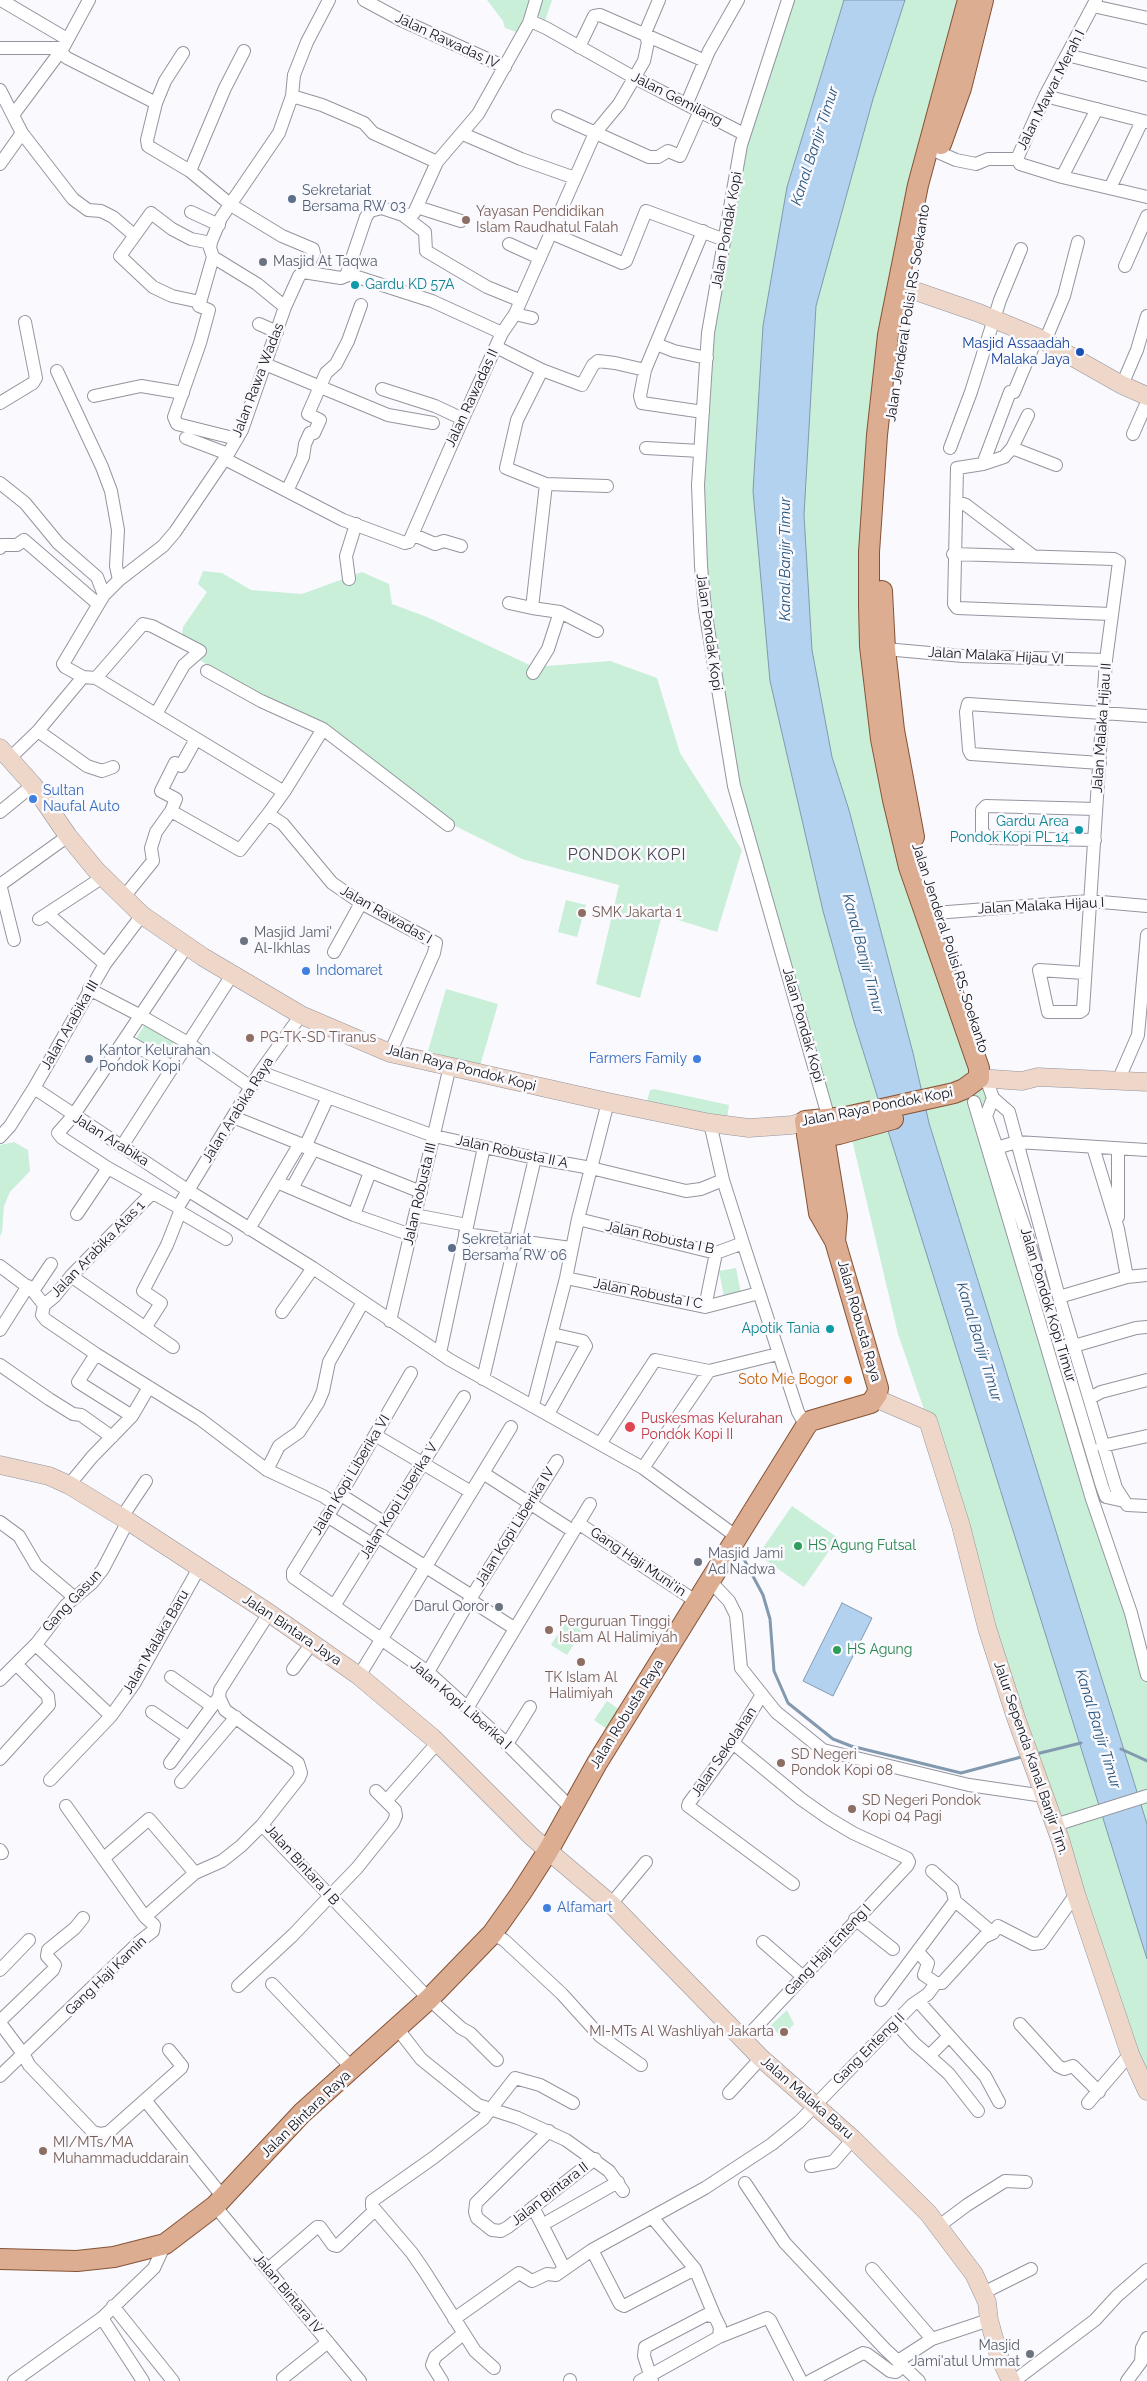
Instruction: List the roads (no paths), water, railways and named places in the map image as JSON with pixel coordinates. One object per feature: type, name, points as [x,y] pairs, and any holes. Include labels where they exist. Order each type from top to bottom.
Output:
[{"type":"main road","name":"Jalan Jenderal Polisi RS. Soekanto","points":[[904,287],[918,185],[968,0]]},
{"type":"main road","name":"Jalan Jenderal Polisi RS. Soekanto","points":[[982,0],[961,88],[938,152],[904,287],[888,335],[877,435],[869,552],[878,648],[881,739],[901,805],[914,839],[935,913],[983,1055],[987,1079]]},
{"type":"main road","name":"Jalan Jenderal Polisi RS. Soekanto","points":[[901,805],[908,867],[987,1079]]},
{"type":"main road","name":"Jalan Raya Pondok Kopi","points":[[822,1126],[962,1098],[964,1090],[987,1079]]},
{"type":"main road","name":"Jalan Robusta Raya","points":[[548,1851],[596,1763],[806,1426],[810,1421],[871,1402],[875,1398],[878,1388],[835,1241],[837,1216],[822,1126]]},
{"type":"main road","name":"Jalan Bintara Raya","points":[[0,2259],[77,2261],[114,2257],[165,2244],[219,2201],[302,2113],[428,1999],[492,1934],[548,1851]]},
{"type":"street","points":[[1,0],[63,46],[78,64],[156,103]]},
{"type":"street","points":[[13,115],[63,46],[89,0]]},
{"type":"street","points":[[237,439],[177,424],[174,417],[209,310],[199,306],[213,257],[211,243],[231,205],[279,132],[292,96],[294,75],[307,42],[329,0]]},
{"type":"street","name":"Jalan Rawadas IV","points":[[364,0],[401,20],[505,67]]},
{"type":"street","points":[[404,216],[414,213],[437,162],[463,134],[478,114],[529,23],[536,0]]},
{"type":"street","name":"Jalan Rawadas II","points":[[414,535],[463,419],[502,333],[515,314],[595,134],[610,117],[636,78],[647,50],[646,35],[659,0]]},
{"type":"street","points":[[687,103],[705,61],[738,0]]},
{"type":"street","points":[[744,134],[788,0]]},
{"type":"street","points":[[1092,2],[1147,18]]},
{"type":"street","name":"Jalan Mawar Merah I","points":[[1092,2],[1045,96],[1017,159],[1020,164],[1062,177],[1147,197]]},
{"type":"street","points":[[579,47],[596,14],[705,61]]},
{"type":"street","name":"Jalan Gemilang","points":[[529,23],[540,25],[636,78],[744,134]]},
{"type":"street","points":[[0,48],[63,46]]},
{"type":"street","points":[[190,171],[225,88],[244,51]]},
{"type":"street","points":[[183,53],[165,81],[156,103],[146,140],[148,146],[190,171],[231,205],[282,236],[313,249],[314,253],[305,271],[299,276],[285,307]]},
{"type":"street","points":[[1067,55],[1147,75]]},
{"type":"street","points":[[0,90],[22,133],[73,199],[88,210],[101,211],[112,217],[134,235]]},
{"type":"street","points":[[292,96],[322,104],[364,123],[373,133],[437,162]]},
{"type":"street","points":[[1045,96],[1144,121],[1110,188]]},
{"type":"street","points":[[1062,177],[1097,109]]},
{"type":"street","points":[[558,116],[649,157],[658,157],[668,151],[680,156],[700,111]]},
{"type":"street","points":[[0,164],[22,133]]},
{"type":"street","points":[[463,134],[521,159],[575,178]]},
{"type":"street","name":"Jalan Pondak Kopi","points":[[744,134],[708,333],[698,485],[701,566],[718,696],[734,786],[822,1126]]},
{"type":"street","points":[[938,152],[956,160],[976,164],[988,159],[1017,159]]},
{"type":"street","points":[[418,207],[461,221]]},
{"type":"street","points":[[305,271],[343,278],[348,274],[366,217],[370,211],[382,208],[404,216],[425,232],[426,251],[486,287],[520,300]]},
{"type":"street","points":[[551,233],[624,262],[646,211],[725,240]]},
{"type":"street","points":[[191,212],[219,225]]},
{"type":"street","points":[[200,302],[172,296],[153,287],[121,259],[120,256],[151,213],[172,229],[191,239],[211,243]]},
{"type":"street","points":[[1125,266],[1147,216]]},
{"type":"street","points":[[703,232],[645,370],[640,396],[642,403],[703,412]]},
{"type":"street","points":[[983,464],[1010,392],[1014,392],[1064,296],[1078,242]]},
{"type":"street","points":[[509,244],[540,258]]},
{"type":"street","points":[[950,448],[971,392],[994,319],[1021,249]]},
{"type":"street","name":"Jalan Rawa Wadas","points":[[89,677],[65,667],[63,664],[101,600],[118,580],[157,551],[175,532],[226,457],[237,439],[285,307],[257,284],[213,257]]},
{"type":"street","points":[[348,274],[432,301],[502,333]]},
{"type":"street","points":[[904,287],[994,319],[1041,339],[1122,385],[1147,396]]},
{"type":"street","points":[[287,491],[303,457],[305,444],[310,433],[314,433],[320,420],[308,414],[328,370],[336,364],[348,341],[361,306]]},
{"type":"street","points":[[515,314],[532,318]]},
{"type":"street","points":[[1122,385],[1137,350],[1147,316]]},
{"type":"street","points":[[0,403],[33,383],[36,378],[25,322]]},
{"type":"street","points":[[259,324],[277,332]]},
{"type":"street","points":[[656,344],[674,351],[707,358]]},
{"type":"street","points":[[496,347],[542,370],[582,385],[592,365],[598,362],[615,362],[645,370]]},
{"type":"street","points":[[264,364],[320,385],[388,415],[433,423]]},
{"type":"street","points":[[542,370],[517,420],[505,467],[546,484],[607,486]]},
{"type":"street","points":[[57,371],[102,467],[111,491],[118,530],[116,566],[118,580]]},
{"type":"street","points":[[94,396],[141,386],[183,393]]},
{"type":"street","points":[[382,389],[435,406],[463,419]]},
{"type":"street","points":[[1134,434],[1147,402]]},
{"type":"street","points":[[1028,415],[1012,448],[1004,457],[983,464],[957,468],[957,502],[953,554],[954,604],[957,608],[1111,614]]},
{"type":"street","points":[[186,438],[226,457],[287,491],[356,524],[406,543],[412,540],[414,535],[435,544],[444,541],[461,546]]},
{"type":"street","points":[[646,448],[680,448],[700,451]]},
{"type":"street","points":[[1012,448],[1056,466]]},
{"type":"street","points":[[0,483],[25,504],[58,543],[96,576],[101,600]]},
{"type":"street","points":[[532,608],[546,484]]},
{"type":"street","points":[[957,502],[966,506],[1032,555]]},
{"type":"street","points":[[349,579],[346,556],[356,524]]},
{"type":"street","points":[[0,548],[2,545],[17,545],[24,540],[101,600]]},
{"type":"street","points":[[953,554],[1032,555]]},
{"type":"street","name":"Jalan Malaka Hijau II","points":[[1032,555],[1114,559],[1119,562],[1119,576],[1111,614],[1106,660],[1082,1012],[1048,1012],[1040,970],[1084,973]]},
{"type":"street","points":[[509,603],[560,612],[597,631]]},
{"type":"street","points":[[533,673],[551,644],[560,612]]},
{"type":"street","points":[[5,753],[38,731],[143,624],[152,626],[200,651],[184,665],[156,714]]},
{"type":"street","name":"Jalan Malaka Hijau VI","points":[[878,648],[963,656],[1106,660]]},
{"type":"street","points":[[207,672],[261,701],[323,729],[448,825]]},
{"type":"street","points":[[89,677],[156,714],[284,792]]},
{"type":"street","points":[[1100,763],[973,755],[969,750],[966,712],[968,704],[1147,716]]},
{"type":"street","points":[[170,811],[240,850],[284,792],[323,729]]},
{"type":"street","points":[[38,731],[87,766],[102,771],[113,767]]},
{"type":"street","points":[[123,898],[153,861],[151,848],[156,832],[176,799],[161,791],[175,763],[181,766],[196,739]]},
{"type":"street","name":"Jalan Raya Pondok Kopi","points":[[5,753],[33,785],[68,836],[103,877],[142,915],[232,975],[301,1015],[390,1053],[608,1102],[710,1123],[749,1128],[822,1126]]},
{"type":"street","points":[[0,812],[33,785]]},
{"type":"street","points":[[1095,840],[990,838],[982,832],[982,810],[986,806],[1096,809]]},
{"type":"street","name":"Jalan Rawadas I","points":[[268,814],[283,824],[332,883],[361,903],[436,943],[437,946],[390,1053]]},
{"type":"street","points":[[14,940],[0,885],[68,836]]},
{"type":"street","points":[[103,877],[44,917],[105,964]]},
{"type":"street","name":"Jalan Malaka Hijau I","points":[[935,913],[1090,901],[1147,906]]},
{"type":"street","points":[[334,952],[361,903]]},
{"type":"street","name":"Jalan Arabika III","points":[[0,1137],[10,1126],[34,1088],[89,989],[105,964],[142,915]]},
{"type":"street","points":[[1118,1081],[1142,1034],[1147,935]]},
{"type":"street","points":[[187,946],[126,1040],[73,1116],[59,1130],[58,1135],[108,1168],[226,1239]]},
{"type":"street","points":[[122,1146],[232,975]]},
{"type":"street","points":[[89,989],[188,1043],[251,1087]]},
{"type":"street","name":"Jalan Arabika Raya","points":[[146,1328],[161,1302],[143,1291],[167,1244],[179,1209],[260,1072],[301,1015]]},
{"type":"street","points":[[126,1040],[172,1066]]},
{"type":"street","name":"Jalan Robusta III","points":[[390,1321],[450,1066]]},
{"type":"street","points":[[987,1079],[1022,1069],[1038,1077],[1147,1082]]},
{"type":"street","name":"Jalan Robusta II A","points":[[260,1072],[434,1136],[591,1168],[686,1191],[701,1189],[723,1180]]},
{"type":"street","name":"Jalan Pondok Kopi Timur","points":[[987,1079],[1008,1112],[1059,1297],[1116,1488],[1124,1501],[1131,1506],[1147,1506]]},
{"type":"street","name":"Jalan Pondok Kopi Timur","points":[[987,1079],[986,1116],[1026,1232],[1102,1486],[1106,1497],[1124,1501]]},
{"type":"street","name":"Jalan Arabika","points":[[34,1088],[73,1116],[249,1230],[313,1268],[390,1321],[483,1380],[533,1405],[642,1468],[734,1542]]},
{"type":"street","points":[[292,1188],[306,1147],[328,1098]]},
{"type":"street","points":[[962,1098],[1092,1499],[1131,1613],[1147,1675]]},
{"type":"street","points":[[533,1405],[566,1278],[571,1248],[608,1102]]},
{"type":"street","points":[[233,1117],[421,1192]]},
{"type":"street","points":[[710,1123],[723,1180],[742,1243],[798,1412],[806,1426]]},
{"type":"street","points":[[996,1148],[1017,1142],[1147,1150]]},
{"type":"street","points":[[249,1230],[277,1182],[306,1147]]},
{"type":"street","points":[[440,1353],[484,1147]]},
{"type":"street","points":[[1093,1147],[1113,1196],[1127,1277]]},
{"type":"street","points":[[1113,1196],[1118,1149]]},
{"type":"street","points":[[483,1380],[535,1158]]},
{"type":"street","points":[[77,1214],[108,1168]]},
{"type":"street","points":[[354,1215],[370,1172]]},
{"type":"street","points":[[277,1182],[354,1215],[411,1234]]},
{"type":"street","name":"Jalan Arabika Atas 1","points":[[44,1304],[55,1296],[71,1276],[152,1193]]},
{"type":"street","points":[[415,1215],[466,1230],[571,1248]]},
{"type":"street","name":"Jalan Robusta I B","points":[[578,1219],[716,1252],[742,1243]]},
{"type":"street","points":[[705,1307],[716,1252]]},
{"type":"street","points":[[0,1330],[30,1288],[51,1264]]},
{"type":"street","points":[[0,1266],[30,1288],[44,1304],[43,1318],[96,1354],[200,1419],[278,1477],[323,1496],[338,1499],[385,1523]]},
{"type":"street","points":[[282,1312],[313,1268]]},
{"type":"street","points":[[1059,1297],[1127,1277],[1147,1275]]},
{"type":"street","points":[[71,1276],[173,1347]]},
{"type":"street","name":"Jalan Robusta I C","points":[[566,1278],[705,1307],[758,1293]]},
{"type":"street","points":[[268,1470],[279,1446],[299,1432],[318,1403],[323,1391],[329,1362],[363,1302]]},
{"type":"street","points":[[1074,1346],[1136,1328],[1147,1327]]},
{"type":"street","points":[[548,1414],[586,1346],[583,1341],[552,1334]]},
{"type":"street","points":[[96,1354],[78,1382],[132,1416]]},
{"type":"street","points":[[600,1444],[653,1362],[660,1360],[710,1371],[778,1354]]},
{"type":"street","points":[[0,1365],[57,1404],[73,1414],[81,1415],[112,1437]]},
{"type":"street","points":[[642,1468],[710,1371]]},
{"type":"street","name":"Jalan Kopi Liberika VI","points":[[293,1577],[293,1572],[376,1435],[411,1373]]},
{"type":"street","points":[[1090,1398],[1101,1392],[1147,1380]]},
{"type":"street","points":[[69,1485],[132,1416],[149,1387]]},
{"type":"street","name":"Jalan Kopi Liberika V","points":[[334,1606],[464,1397]]},
{"type":"street","name":"Jalur Sependa Kanal Banjir Tim.","points":[[875,1398],[928,1421],[961,1526],[987,1628],[1044,1796],[1059,1823],[1076,1894],[1130,2054],[1147,2091]]},
{"type":"street","points":[[359,1676],[511,1427]]},
{"type":"street","points":[[376,1435],[471,1492]]},
{"type":"street","points":[[1102,1446],[1147,1436]]},
{"type":"street","name":"Jalan Kopi Liberika IV","points":[[428,1672],[471,1598],[557,1461]]},
{"type":"street","name":"Jalan Bintara Jaya","points":[[0,1464],[49,1476],[69,1485],[125,1519],[269,1613],[359,1676],[438,1742],[548,1851]]},
{"type":"street","name":"Gang Haji Muni'in","points":[[483,1473],[530,1503],[576,1527],[697,1602]]},
{"type":"street","name":"Gang Gasun","points":[[111,1716],[37,1643],[66,1605],[92,1583],[103,1569],[125,1519],[146,1481]]},
{"type":"street","points":[[468,1707],[590,1504]]},
{"type":"street","points":[[327,1516],[426,1566],[514,1628]]},
{"type":"street","points":[[0,1522],[19,1536],[36,1565],[75,1598]]},
{"type":"street","name":"Jalan Malaka Baru","points":[[50,1780],[111,1716],[134,1684],[199,1568]]},
{"type":"street","name":"Jalan Kopi Liberika I","points":[[293,1577],[428,1672],[468,1707],[572,1808]]},
{"type":"street","name":"Jalan Sekolahan","points":[[710,1581],[729,1601],[736,1615],[741,1668],[776,1712],[813,1742],[832,1753],[969,1785],[1044,1796]]},
{"type":"street","points":[[170,1763],[216,1701],[220,1690],[269,1613]]},
{"type":"street","points":[[0,1680],[37,1643]]},
{"type":"street","points":[[293,1669],[312,1643]]},
{"type":"street","points":[[0,1759],[49,1705],[48,1696],[16,1664]]},
{"type":"street","name":"Jalan Bintara I B","points":[[171,1677],[216,1701],[298,1762],[301,1773],[299,1778],[262,1825],[428,1999],[461,2028],[470,2033],[497,2060]]},
{"type":"street","name":"Jalan Sekolahan","points":[[762,1696],[733,1743],[689,1802],[690,1809],[793,1884]]},
{"type":"street","points":[[507,1744],[530,1707]]},
{"type":"street","points":[[152,1712],[188,1737]]},
{"type":"street","points":[[181,1782],[236,1717]]},
{"type":"street","points":[[387,1800],[438,1742]]},
{"type":"street","name":"Gang Haji Enteng I","points":[[733,1743],[801,1799],[828,1818],[853,1833],[907,1858],[909,1862],[743,2041]]},
{"type":"street","points":[[238,1986],[293,1934],[357,1868],[393,1824],[396,1816],[395,1810],[376,1791]]},
{"type":"street","points":[[1059,1823],[1147,1796]]},
{"type":"street","points":[[66,1806],[145,1917]]},
{"type":"street","points":[[104,1858],[149,1819],[195,1874]]},
{"type":"street","name":"Gang Haji Kamin","points":[[24,2055],[139,1942],[153,1931],[154,1925],[145,1917],[195,1874],[232,1854],[262,1825]]},
{"type":"street","name":"Jalan Malaka Baru","points":[[548,1851],[611,1904],[743,2041],[853,2139],[939,2226],[974,2274],[983,2293],[987,2302],[988,2320],[999,2356],[1012,2381]]},
{"type":"street","points":[[611,1904],[646,1862]]},
{"type":"street","points":[[932,1871],[952,1889],[955,1901],[993,1933],[998,1926],[1033,1944],[1041,1943],[1076,1894]]},
{"type":"street","points":[[881,2000],[955,1901]]},
{"type":"street","points":[[83,1918],[48,1950],[47,1956],[55,1965],[53,1970],[0,2022],[29,2065],[94,2132],[101,2134],[109,2132],[182,2068],[169,2050]]},
{"type":"street","points":[[855,1919],[893,1949]]},
{"type":"street","name":"Gang Enteng II","points":[[454,2319],[519,2273],[534,2281],[547,2274],[556,2275],[592,2250],[705,2188],[772,2144],[799,2122],[814,2104],[912,2005],[919,2002],[936,1983],[942,1983],[984,1937],[993,1933]]},
{"type":"street","points":[[492,1934],[504,1940],[562,1994],[600,2036],[641,2065]]},
{"type":"street","points":[[0,1970],[29,1940]]},
{"type":"street","points":[[763,1942],[802,1976]]},
{"type":"street","points":[[918,1952],[928,1962],[924,1975],[936,1983]]},
{"type":"street","points":[[272,1984],[352,2068]]},
{"type":"street","points":[[919,2002],[948,2037],[985,2076],[999,2102]]},
{"type":"street","points":[[896,2023],[914,2043],[949,2074],[978,2111]]},
{"type":"street","points":[[1020,2024],[1058,2066],[1064,2069],[1073,2066],[1099,2092]]},
{"type":"street","name":"Jalan Bintara II","points":[[397,2028],[421,2059],[478,2105],[518,2118],[549,2131],[595,2159],[609,2171],[621,2187],[550,2221]]},
{"type":"street","points":[[929,2056],[948,2037]]},
{"type":"street","points":[[1088,2103],[1130,2054]]},
{"type":"street","points":[[0,2076],[24,2055]]},
{"type":"street","points":[[729,2093],[761,2058]]},
{"type":"street","points":[[494,2368],[475,2351],[412,2253],[374,2210],[371,2204],[374,2198],[398,2184],[483,2119],[515,2078],[540,2085],[573,2103]]},
{"type":"street","name":"Jalan Bintara IV","points":[[145,2100],[268,2269],[360,2381]]},
{"type":"street","name":"Jalan Bintara II","points":[[549,2131],[476,2203],[474,2212],[492,2230],[500,2231],[595,2159]]},
{"type":"street","points":[[811,2166],[833,2162],[853,2139]]},
{"type":"street","points":[[939,2226],[1004,2181],[1026,2182]]},
{"type":"street","points":[[745,2183],[785,2243],[918,2381]]},
{"type":"street","points":[[533,2207],[564,2268]]},
{"type":"street","points":[[268,2269],[317,2227],[320,2227],[332,2245],[337,2246],[374,2210]]},
{"type":"street","points":[[652,2217],[695,2268],[720,2327],[719,2337]]},
{"type":"street","points":[[14,2381],[102,2318],[154,2268],[165,2244]]},
{"type":"street","points":[[592,2250],[620,2304],[624,2306],[695,2268]]},
{"type":"street","points":[[872,2269],[932,2339]]},
{"type":"street","points":[[983,2293],[1031,2269]]},
{"type":"street","points":[[1012,2381],[1095,2320],[1117,2296],[1147,2270]]},
{"type":"street","points":[[113,2306],[173,2381]]},
{"type":"street","points":[[715,2317],[706,2315],[645,2348],[644,2356],[648,2379],[719,2337],[769,2319],[800,2381]]},
{"type":"street","points":[[102,2318],[143,2381]]},
{"type":"street","points":[[810,2381],[862,2353],[867,2354],[890,2371],[896,2372],[900,2363],[932,2339],[988,2320]]},
{"type":"street","points":[[442,2381],[432,2365],[435,2357],[463,2334]]},
{"type":"street","points":[[1126,2381],[1142,2362],[1142,2348],[1147,2338]]},
{"type":"street","points":[[283,2378],[328,2342]]},
{"type":"water","name":"Kanal Banjir Timur","points":[[844,0],[905,0],[873,99],[816,306],[804,515],[812,650],[832,757],[849,810],[913,1053],[929,1123],[1147,1824],[1147,1959],[854,1022],[823,911],[770,681],[753,491],[763,326],[787,187]]},
{"type":"water","name":"HS Agung","points":[[842,1603],[872,1618],[833,1696],[803,1681]]},
{"type":"waterway","points":[[738,1548],[763,1595],[770,1619],[774,1671],[788,1703],[833,1739],[851,1746],[961,1773],[1025,1756]]},
{"type":"waterway","points":[[1036,1754],[1081,1743]]},
{"type":"waterway","name":"Kanal Banjir Timur","points":[[1121,1749],[1147,1761]]},
{"type":"place","name":"Sekretariat Bersama RW 03","points":[[292,199]]},
{"type":"place","name":"Yayasan Pendidikan Islam Raudhatul Falah","points":[[466,220]]},
{"type":"place","name":"Masjid At Taqwa","points":[[263,262]]},
{"type":"place","name":"Gardu KD 57A","points":[[355,285]]},
{"type":"place","name":"Masjid Assaadah Malaka Jaya","points":[[1080,352]]},
{"type":"place","name":"Sultan Naufal Auto","points":[[33,799]]},
{"type":"place","name":"Gardu Area Pondok Kopi PL 14","points":[[1079,830]]},
{"type":"place","name":"SMK Jakarta 1","points":[[582,913]]},
{"type":"place","name":"Masjid Jami' Al-Ikhlas","points":[[244,941]]},
{"type":"place","name":"Indomaret","points":[[306,971]]},
{"type":"place","name":"PG-TK-SD Tiranus","points":[[250,1038]]},
{"type":"place","name":"Kantor Kelurahan Pondok Kopi","points":[[89,1059]]},
{"type":"place","name":"Farmers Family","points":[[697,1059]]},
{"type":"place","name":"Sekretariat Bersama RW 06","points":[[452,1248]]},
{"type":"place","name":"Apotik Tania","points":[[830,1329]]},
{"type":"place","name":"Soto Mie Bogor","points":[[848,1380]]},
{"type":"place","name":"Puskesmas Kelurahan Pondok Kopi II","points":[[630,1427]]},
{"type":"place","name":"HS Agung Futsal","points":[[798,1546]]},
{"type":"place","name":"Masjid Jami Ad Nadwa","points":[[698,1562]]},
{"type":"place","name":"Darul Qoror","points":[[499,1607]]},
{"type":"place","name":"Perguruan Tinggi Islam Al Halimiyah","points":[[549,1630]]},
{"type":"place","name":"HS Agung","points":[[837,1650]]},
{"type":"place","name":"TK Islam Al Halimiyah","points":[[581,1662]]},
{"type":"place","name":"SD Negeri Pondok Kopi 08","points":[[781,1763]]},
{"type":"place","name":"SD Negeri Pondok Kopi 04 Pagi","points":[[852,1809]]},
{"type":"place","name":"Alfamart","points":[[547,1908]]},
{"type":"place","name":"MI-MTs Al Washliyah Jakarta","points":[[784,2032]]},
{"type":"place","name":"MI/MTs/MA Muhammaduddarain","points":[[43,2151]]},
{"type":"place","name":"Masjid Jami'atul Ummat","points":[[1030,2354]]},
{"type":"district","name":"PONDOK KOPI","points":[[627,855]]}]
